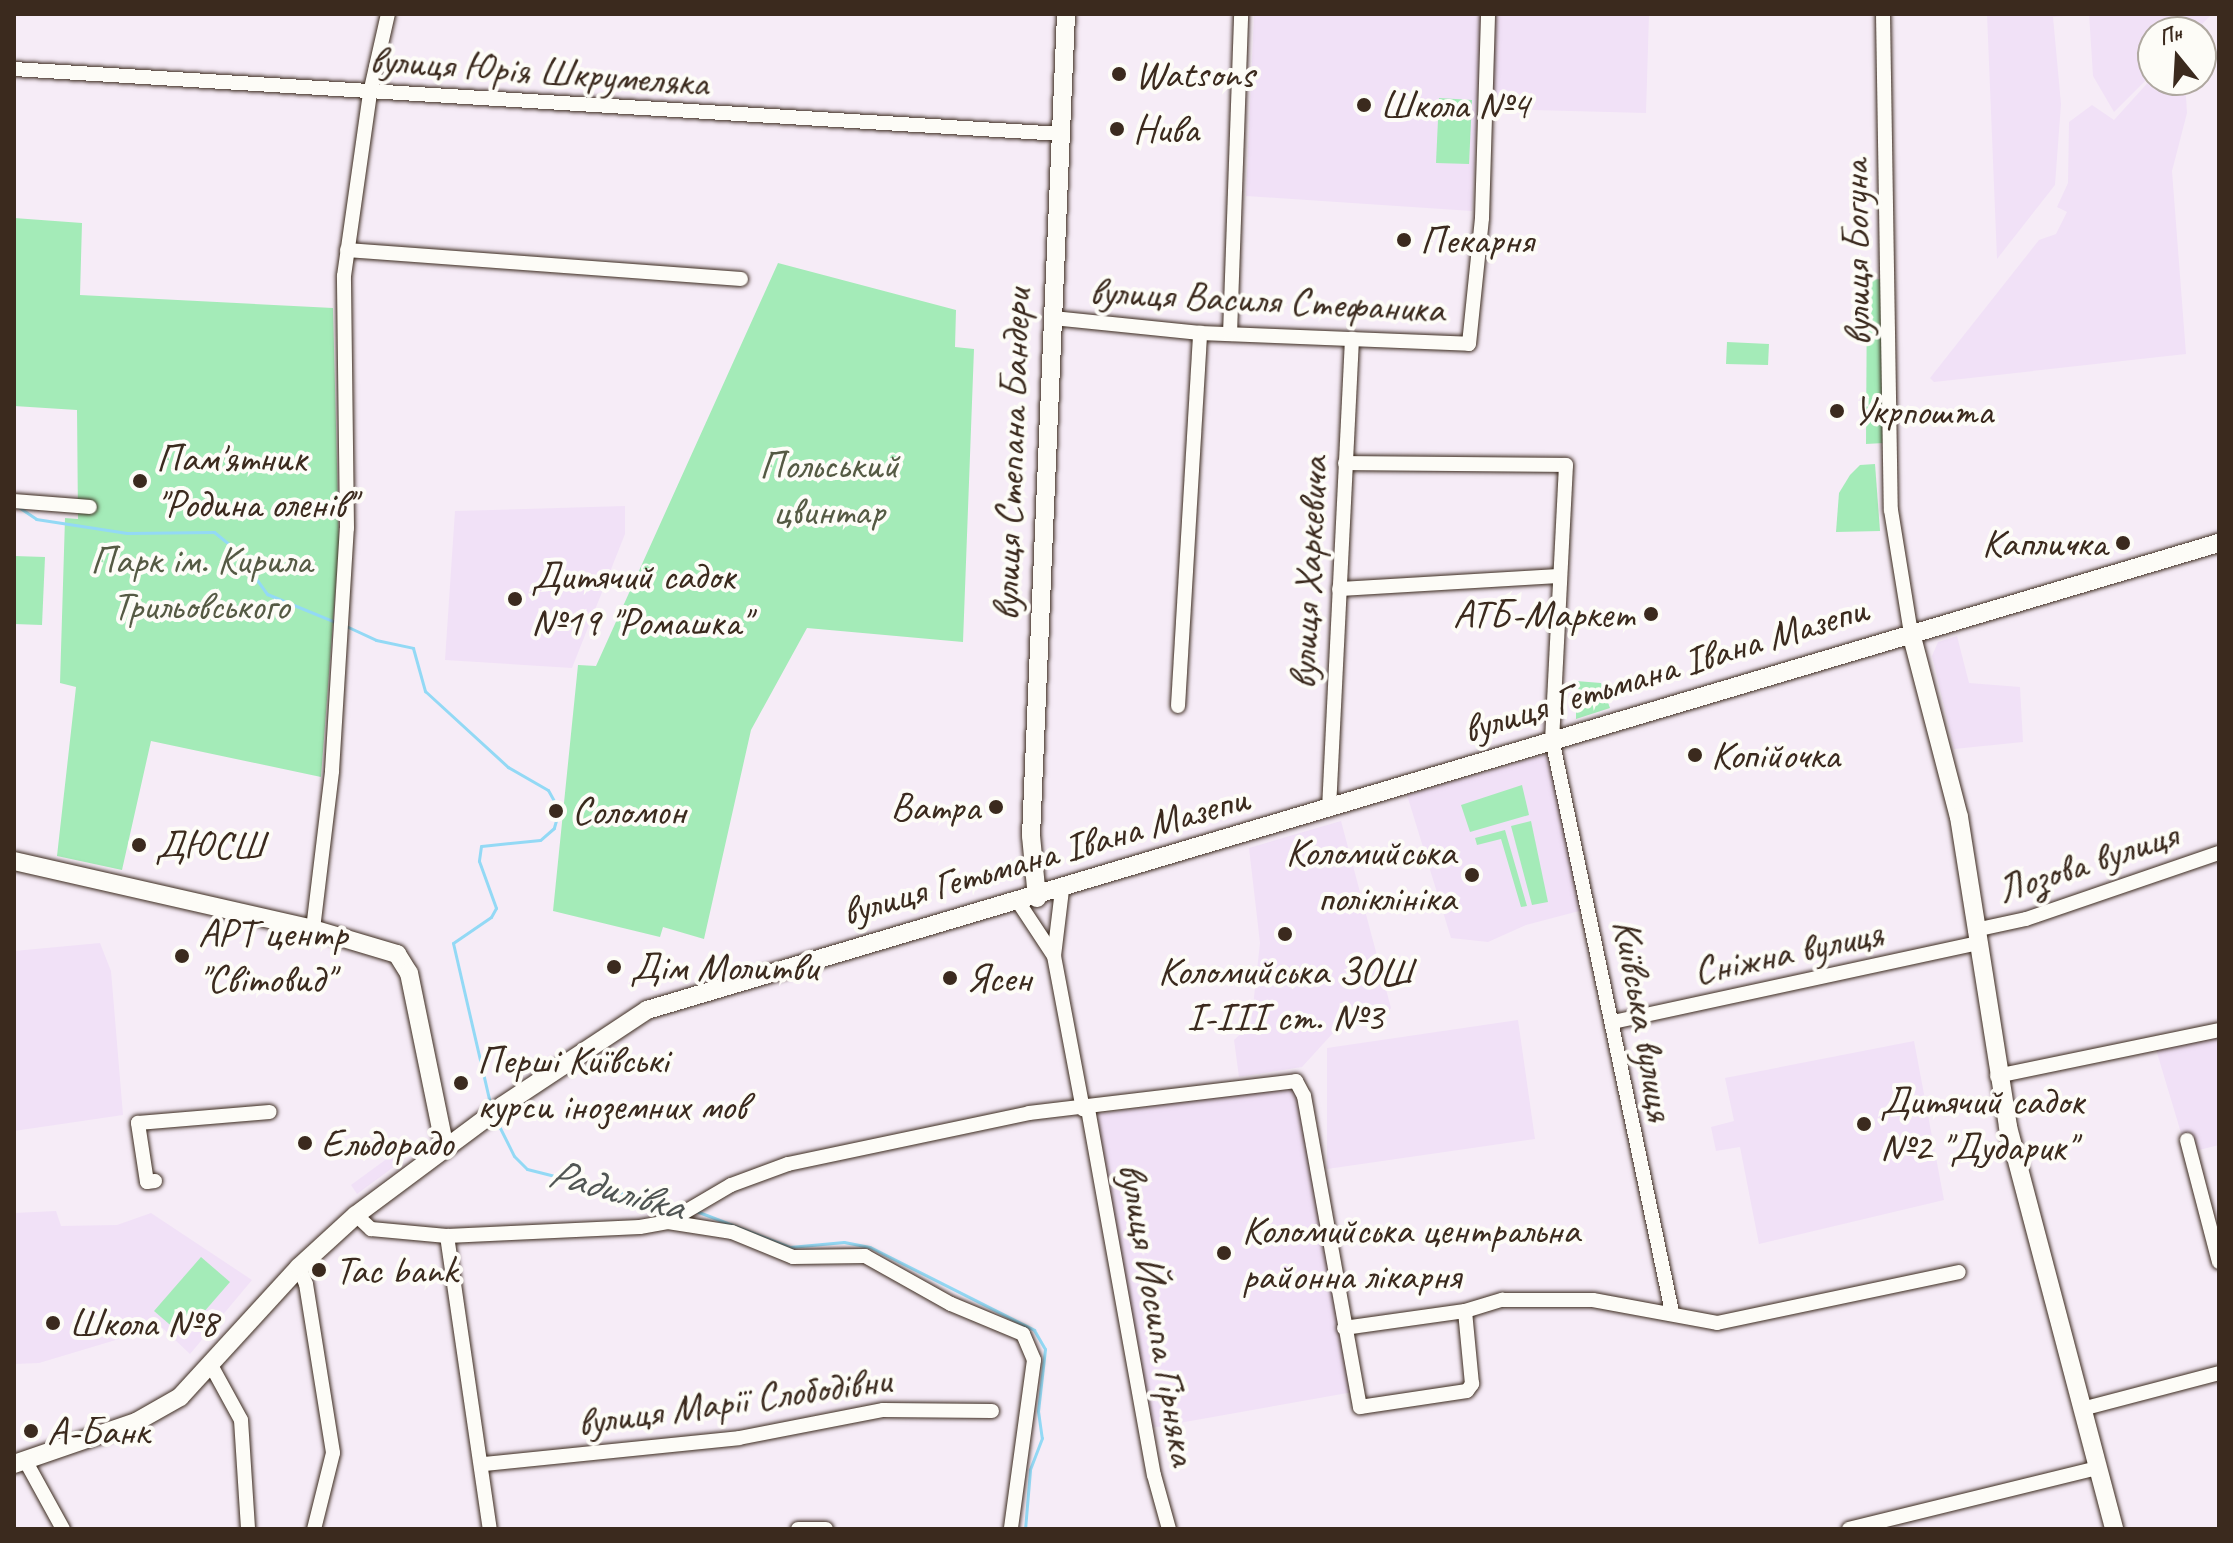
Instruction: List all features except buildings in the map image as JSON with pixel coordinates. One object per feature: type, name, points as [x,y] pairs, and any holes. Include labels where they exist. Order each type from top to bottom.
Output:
[{"type":"main road","name":"вулиця Степана Бандери","points":[[1028,901],[1066,14]]},
{"type":"main road","name":"вулиця Гетьмана Івана Мазепи","points":[[20,1462],[148,1416],[180,1397],[212,1367],[299,1267],[356,1215],[484,1118],[647,1010],[1028,901],[1552,739],[2219,543]]},
{"type":"main road","points":[[1911,633],[1959,817],[1997,1076],[2035,1245],[2114,1529]]},
{"type":"main road","points":[[14,861],[388,949],[405,964],[445,1148]]},
{"type":"street","points":[[313,929],[332,771],[338,623],[347,528],[347,250],[370,93],[388,14]]},
{"type":"street","points":[[1230,334],[1241,14]]},
{"type":"street","name":"вулиця Василя Стефаника","points":[[1053,318],[1200,333],[1469,344],[1482,218],[1488,14]]},
{"type":"street","name":"вулиця Богуна","points":[[1883,14],[1891,510],[1911,633]]},
{"type":"street","name":"вулиця Юрія Шкрумеляка","points":[[14,69],[1061,134]]},
{"type":"street","points":[[347,250],[741,279]]},
{"type":"street","points":[[1178,706],[1200,333]]},
{"type":"street","name":"вулиця Харкевича","points":[[1329,809],[1352,339]]},
{"type":"street","name":"Київська вулиця","points":[[1345,463],[1566,465],[1552,739],[1672,1312]]},
{"type":"street","points":[[18,501],[90,507]]},
{"type":"street","points":[[1339,589],[1560,576]]},
{"type":"street","name":"Лозова вулиця","points":[[1976,937],[2219,853]]},
{"type":"street","points":[[1054,956],[1062,890]]},
{"type":"street","points":[[1028,901],[1054,956]]},
{"type":"street","name":"Сніжна вулиця","points":[[1613,1022],[1976,937]]},
{"type":"street","name":"вулиця Йосипа Гірняка","points":[[1054,956],[1086,1109],[1154,1475],[1169,1529]]},
{"type":"street","points":[[1997,1076],[2219,1030]]},
{"type":"street","points":[[668,1222],[688,1209],[788,1164],[981,1121],[1299,1082],[1360,1407],[1437,1398],[1467,1391],[1472,1384],[1465,1311]]},
{"type":"street","points":[[155,1181],[147,1182],[138,1123],[270,1112]]},
{"type":"street","points":[[2187,1140],[2212,1210],[2219,1262]]},
{"type":"street","points":[[356,1215],[371,1229],[447,1236],[625,1228],[668,1222],[732,1232],[793,1257],[865,1256],[951,1304],[1023,1334],[1034,1360],[1011,1529]]},
{"type":"street","points":[[447,1236],[484,1464],[490,1529]]},
{"type":"street","points":[[299,1267],[306,1284],[333,1453],[314,1529]]},
{"type":"street","points":[[1344,1328],[1465,1311],[1502,1300],[1560,1297],[1672,1312],[1694,1322],[1741,1321],[1959,1272]]},
{"type":"street","points":[[212,1367],[241,1420],[248,1529]]},
{"type":"street","points":[[2082,1409],[2219,1373]]},
{"type":"street","name":"вулиця Марії Слободівни","points":[[484,1464],[739,1438],[883,1410],[992,1411]]},
{"type":"street","points":[[20,1462],[63,1529]]},
{"type":"street","points":[[1849,1529],[2097,1468]]},
{"type":"street","points":[[798,1529],[826,1529]]},
{"type":"shaded area","name":"Школа №4","points":[[1254,14],[1482,14],[1472,211],[1246,196]]},
{"type":"shaded area","points":[[1493,14],[1649,14],[1646,113],[1491,109]]},
{"type":"shaded area","points":[[1987,14],[2089,14],[2053,17],[2061,104],[2055,185],[1997,259]]},
{"type":"shaded area","points":[[2089,14],[2212,14],[2137,16],[2137,89],[2114,112],[2093,76]]},
{"type":"shaded area","points":[[2137,95],[2186,96],[2187,113],[2172,171],[2186,354],[1934,382],[1930,378],[2039,240],[2056,234],[2067,212],[2057,207],[2068,183],[2069,122],[2092,105],[2114,120]]},
{"type":"shaded area","points":[[625,506],[625,534],[572,668],[445,660],[455,511]]},
{"type":"shaded area","points":[[1957,636],[1969,683],[2020,687],[2023,742],[1954,749],[1932,656],[1938,642]]},
{"type":"shaded area","points":[[1547,754],[1583,910],[1526,925],[1488,942],[1451,938],[1407,795]]},
{"type":"shaded area","points":[[1341,821],[1391,1008],[1384,1018],[1333,1033],[1302,1067],[1239,1077],[1234,1040],[1251,1024],[1260,943],[1249,848]]},
{"type":"shaded area","points":[[100,943],[111,971],[123,1115],[14,1131],[14,951]]},
{"type":"shaded area","points":[[1518,1020],[1535,1139],[1327,1169],[1327,1048]]},
{"type":"shaded area","points":[[2219,1033],[2219,1145],[2187,1153],[2155,1046]]},
{"type":"shaded area","points":[[1914,1041],[1944,1200],[1759,1244],[1740,1147],[1716,1151],[1711,1127],[1734,1121],[1725,1078]]},
{"type":"shaded area","name":"Коломийська центральна районна лікарня","points":[[1297,1085],[1353,1392],[1151,1428],[1097,1114]]},
{"type":"shaded area","points":[[392,1155],[399,1163],[357,1194],[351,1185]]},
{"type":"shaded area","points":[[56,1211],[61,1226],[117,1225],[151,1213],[252,1280],[190,1354],[153,1319],[119,1339],[39,1363],[14,1364],[14,1213]]},
{"type":"green space","points":[[1439,98],[1472,100],[1469,164],[1436,163]]},
{"type":"green space","name":"Парк ім. Кирила Трильовського","points":[[14,218],[82,223],[80,295],[333,308],[339,543],[321,777],[151,741],[122,870],[57,856],[76,687],[60,683],[65,518],[78,519],[77,410],[14,406]]},
{"type":"green space","name":"Польський цвинтар","points":[[778,263],[956,310],[955,347],[974,349],[963,642],[807,628],[751,730],[704,939],[663,927],[660,937],[553,911],[578,665],[596,666]]},
{"type":"green space","points":[[1882,279],[1884,443],[1866,444],[1867,280]]},
{"type":"green space","points":[[1727,342],[1769,344],[1768,365],[1726,364]]},
{"type":"green space","points":[[1875,464],[1880,531],[1836,532],[1839,493],[1860,465]]},
{"type":"green space","points":[[14,556],[45,557],[42,625],[14,624]]},
{"type":"green space","points":[[1576,681],[1601,683],[1610,708],[1576,719]]},
{"type":"green space","points":[[1522,785],[1529,815],[1470,832],[1461,805]]},
{"type":"green space","points":[[1531,821],[1548,902],[1532,905],[1511,826]]},
{"type":"green space","points":[[1505,830],[1527,906],[1521,907],[1501,839],[1477,845],[1475,838]]},
{"type":"green space","points":[[201,1257],[230,1282],[183,1336],[154,1311]]},
{"type":"waterway","name":"Радилівка","points":[[17,506],[36,519],[127,533],[214,532],[234,548],[267,594],[335,622]]},
{"type":"waterway","name":"Радилівка","points":[[346,626],[376,640],[413,648],[425,691],[508,767],[548,790],[559,810],[554,828],[540,840],[481,846],[479,861],[496,908],[491,917],[453,943],[491,1107]]},
{"type":"waterway","name":"Радилівка","points":[[495,1118],[514,1156],[527,1169],[681,1208]]},
{"type":"waterway","name":"Радилівка","points":[[696,1211],[790,1247],[844,1242],[870,1247],[1034,1330],[1045,1349],[1038,1411],[1042,1438],[1030,1470],[1025,1529]]},
{"type":"place","name":"Watsons","points":[[1119,74]]},
{"type":"place","name":"Школа №4","points":[[1364,105]]},
{"type":"place","name":"Нива","points":[[1117,129]]},
{"type":"place","name":"Пекарня","points":[[1404,240]]},
{"type":"place","name":"Укрпошта","points":[[1837,411]]},
{"type":"place","name":"Пам'ятник \"Родина оленів\"","points":[[140,481]]},
{"type":"place","name":"Капличка","points":[[2123,543]]},
{"type":"place","name":"Дитячий садок №19 \"Ромашка\"","points":[[515,599]]},
{"type":"place","name":"АТБ-Маркет","points":[[1651,614]]},
{"type":"place","name":"Копійочка","points":[[1695,755]]},
{"type":"place","name":"Ватра","points":[[996,807]]},
{"type":"place","name":"Соломон","points":[[556,811]]},
{"type":"place","name":"ДЮСШ","points":[[139,845]]},
{"type":"place","name":"Коломийська поліклініка","points":[[1472,875]]},
{"type":"place","name":"Коломийська ЗОШ І-ІІІ ст. №3","points":[[1285,934]]},
{"type":"place","name":"АРТ центр \"Світовид\"","points":[[182,956]]},
{"type":"place","name":"Дім Молитви","points":[[614,967]]},
{"type":"place","name":"Ясен","points":[[950,978]]},
{"type":"place","name":"Перші Київські курси іноземних мов","points":[[461,1083]]},
{"type":"place","name":"Дитячий садок №2 \"Дударик\"","points":[[1864,1124]]},
{"type":"place","name":"Ельдорадо","points":[[305,1143]]},
{"type":"place","name":"Коломийська центральна районна лікарня","points":[[1224,1253]]},
{"type":"place","name":"Tac bank","points":[[319,1270]]},
{"type":"place","name":"Школа №8","points":[[53,1323]]},
{"type":"place","name":"А-Банк","points":[[31,1431]]}]
